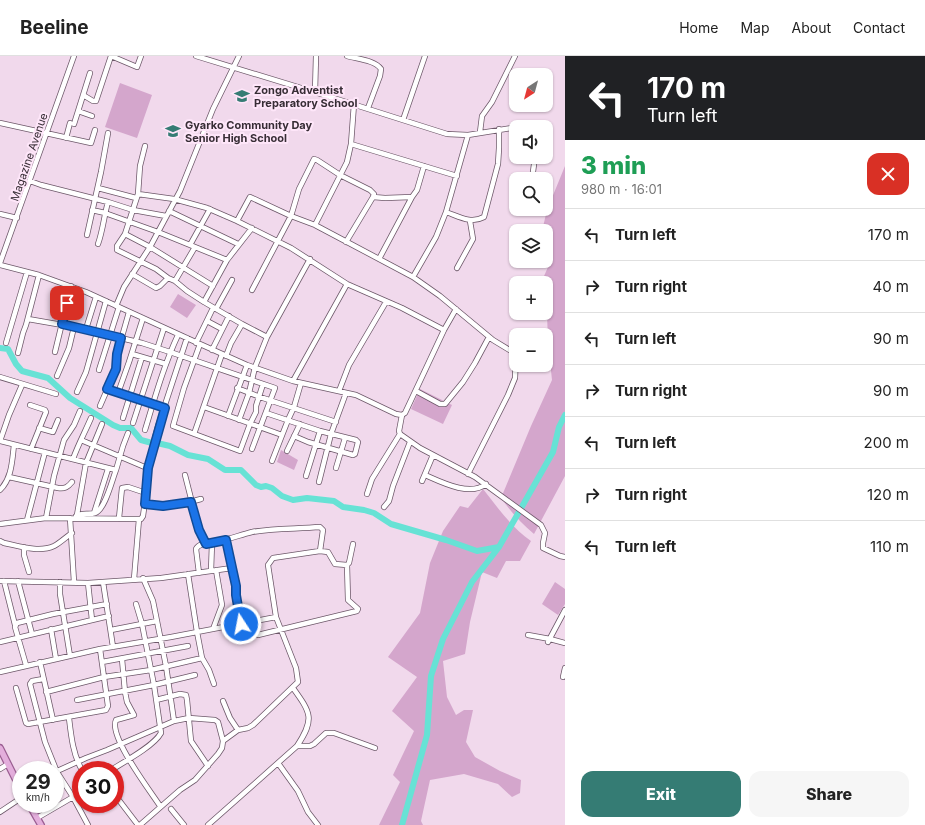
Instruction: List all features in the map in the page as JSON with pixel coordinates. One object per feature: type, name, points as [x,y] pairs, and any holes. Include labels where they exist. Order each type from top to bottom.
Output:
[{"type":"main road","points":[[0,748],[12,772]]},
{"type":"main road","points":[[34,813],[41,825]]},
{"type":"street","name":"Magazine Avenue","points":[[0,264],[74,56]]},
{"type":"street","points":[[83,95],[93,101],[96,101],[111,56],[137,67],[141,56]]},
{"type":"street","points":[[196,56],[368,108],[447,134],[468,135],[509,128]]},
{"type":"street","points":[[99,370],[110,336],[117,306],[124,288],[150,247],[180,190],[213,108],[240,56]]},
{"type":"street","points":[[315,92],[316,56]]},
{"type":"street","points":[[347,56],[371,62],[379,66],[381,69],[380,76],[368,108]]},
{"type":"street","points":[[402,120],[425,56]]},
{"type":"street","points":[[480,132],[482,116],[492,102],[515,56]]},
{"type":"street","points":[[66,138],[78,110],[90,73]]},
{"type":"street","points":[[315,225],[346,162],[352,144],[354,104]]},
{"type":"street","points":[[78,110],[92,116]]},
{"type":"street","points":[[0,123],[92,143],[95,130]]},
{"type":"street","points":[[446,212],[470,221],[478,220],[484,217],[498,164],[499,129]]},
{"type":"street","points":[[87,235],[98,188],[108,133]]},
{"type":"street","points":[[413,277],[436,237],[446,212],[468,135]]},
{"type":"street","points":[[352,144],[457,176]]},
{"type":"street","points":[[145,146],[140,166],[137,196],[125,234],[117,246],[117,250],[156,269],[204,302],[267,337]]},
{"type":"street","points":[[252,290],[291,216],[299,189],[314,160],[317,160],[340,175],[370,190],[374,194],[374,197]]},
{"type":"street","points":[[379,259],[417,190],[424,166]]},
{"type":"street","points":[[30,181],[95,198],[133,210],[166,216]]},
{"type":"street","points":[[98,188],[137,196],[174,199],[210,209],[252,228],[310,259],[347,284],[402,308],[444,330]]},
{"type":"street","points":[[237,221],[250,197],[291,216],[315,225],[413,277],[440,296],[489,336],[509,350]]},
{"type":"street","points":[[374,197],[412,197]]},
{"type":"street","points":[[346,242],[374,197]]},
{"type":"street","points":[[98,244],[108,202]]},
{"type":"street","points":[[190,245],[210,209]]},
{"type":"street","points":[[92,210],[105,213],[158,232],[227,260]]},
{"type":"street","points":[[169,211],[238,244]]},
{"type":"street","points":[[0,214],[17,218]]},
{"type":"street","points":[[457,268],[473,239],[470,221]]},
{"type":"street","points":[[204,302],[227,260],[252,228]]},
{"type":"street","points":[[125,234],[150,247],[213,286]]},
{"type":"street","points":[[175,281],[195,247]]},
{"type":"street","points":[[239,420],[249,393],[255,367],[267,337],[310,259]]},
{"type":"street","points":[[0,264],[38,275],[96,296],[178,335],[247,365],[301,383],[356,396],[396,414],[402,415]]},
{"type":"street","points":[[6,343],[26,272]]},
{"type":"street","points":[[132,274],[156,288],[168,278]]},
{"type":"street","points":[[18,353],[28,319],[38,275]]},
{"type":"street","points":[[232,280],[207,321],[172,425],[239,451],[241,450],[256,412],[256,406],[260,398],[263,384]]},
{"type":"street","points":[[294,381],[347,284]]},
{"type":"street","points":[[55,352],[71,286]]},
{"type":"street","points":[[86,329],[96,296]]},
{"type":"street","points":[[77,392],[86,372],[106,301]]},
{"type":"street","points":[[339,391],[349,365],[386,302]]},
{"type":"street","points":[[367,494],[372,480],[400,434],[399,431],[402,415],[406,413],[444,330],[456,309]]},
{"type":"street","points":[[100,406],[116,369],[117,354],[129,312]]},
{"type":"street","points":[[212,350],[229,316]]},
{"type":"street","points":[[118,393],[143,318]]},
{"type":"street","points":[[28,319],[86,329],[158,348],[275,388],[252,449]]},
{"type":"street","points":[[207,321],[222,330]]},
{"type":"street","points":[[194,434],[217,368],[242,324]]},
{"type":"street","points":[[57,376],[69,348],[74,327]]},
{"type":"street","points":[[133,423],[164,328]]},
{"type":"street","points":[[145,430],[170,352],[178,335]]},
{"type":"street","points":[[416,391],[440,404],[445,404],[463,382],[489,336]]},
{"type":"street","points":[[134,579],[139,519],[143,516],[148,468],[187,338]]},
{"type":"street","points":[[132,354],[166,364]]},
{"type":"street","points":[[123,418],[142,357]]},
{"type":"street","points":[[228,416],[237,388],[247,365]]},
{"type":"street","points":[[468,474],[508,396],[515,378],[515,372]]},
{"type":"street","points":[[0,377],[22,385],[56,394]]},
{"type":"street","points":[[272,461],[294,408],[301,383]]},
{"type":"street","points":[[22,385],[9,415],[0,442],[116,470]]},
{"type":"street","points":[[237,388],[260,398],[271,400],[336,422]]},
{"type":"street","points":[[107,389],[165,408]]},
{"type":"street","points":[[319,482],[331,434],[346,393]]},
{"type":"street","points":[[30,405],[45,410],[30,449]]},
{"type":"street","points":[[204,407],[282,435]]},
{"type":"street","points":[[46,518],[59,456],[64,440],[80,411]]},
{"type":"street","points":[[266,413],[320,431],[356,440],[358,442],[358,446],[355,454],[294,436]]},
{"type":"street","points":[[73,459],[78,444],[91,418]]},
{"type":"street","points":[[39,428],[53,432],[58,420]]},
{"type":"street","points":[[74,582],[72,533],[74,517],[86,463],[102,424]]},
{"type":"street","points":[[287,451],[300,424]]},
{"type":"street","points":[[306,476],[320,431]]},
{"type":"street","points":[[74,517],[80,514],[94,513],[99,511],[102,507],[128,434]]},
{"type":"street","points":[[400,434],[410,442],[486,484],[541,525],[545,533],[543,548],[565,557]]},
{"type":"street","points":[[336,468],[345,438]]},
{"type":"street","points":[[81,440],[148,468]]},
{"type":"street","points":[[384,506],[389,501],[393,486],[410,442]]},
{"type":"street","points":[[0,490],[6,484],[9,477],[14,445]]},
{"type":"street","points":[[27,520],[45,452]]},
{"type":"street","points":[[422,481],[433,455]]},
{"type":"street","points":[[94,513],[108,469]]},
{"type":"street","points":[[185,475],[199,530],[206,544]]},
{"type":"street","points":[[425,475],[450,485],[471,490],[480,488],[486,484]]},
{"type":"street","points":[[9,477],[64,489],[72,482]]},
{"type":"street","points":[[119,518],[122,488],[146,492]]},
{"type":"street","points":[[145,504],[163,506],[201,499]]},
{"type":"street","points":[[0,524],[46,518],[74,517],[139,519]]},
{"type":"street","points":[[199,573],[196,548],[200,544],[226,540],[251,532],[320,527],[323,530],[320,551]]},
{"type":"street","points":[[0,541],[24,547],[48,548],[58,544],[72,533]]},
{"type":"street","points":[[226,540],[241,624]]},
{"type":"street","points":[[212,543],[214,570],[222,605],[213,629]]},
{"type":"street","points":[[258,635],[280,628],[357,611],[357,608],[348,600],[347,565],[349,564],[353,544]]},
{"type":"street","points":[[24,547],[24,555],[29,572]]},
{"type":"street","points":[[222,741],[238,730],[248,728],[253,725],[298,682],[296,668],[276,617],[268,565],[270,561],[273,558],[320,551],[328,552],[335,564],[347,565]]},
{"type":"street","points":[[26,665],[17,638],[15,625],[2,581],[88,583],[199,573],[232,568]]},
{"type":"street","points":[[188,574],[202,658],[209,670],[214,684]]},
{"type":"street","points":[[143,578],[153,601],[166,666],[174,721]]},
{"type":"street","points":[[18,581],[32,634]]},
{"type":"street","points":[[60,582],[60,594],[70,656]]},
{"type":"street","points":[[103,582],[113,647]]},
{"type":"street","points":[[88,583],[92,620]]},
{"type":"street","points":[[15,625],[28,620],[63,612],[107,604]]},
{"type":"street","points":[[124,762],[158,738],[161,733],[154,685],[142,624],[136,604]]},
{"type":"street","points":[[549,640],[565,610]]},
{"type":"street","points":[[0,642],[109,616]]},
{"type":"street","points":[[0,672],[100,649],[276,617]]},
{"type":"street","points":[[110,630],[157,622]]},
{"type":"street","points":[[51,629],[56,659]]},
{"type":"street","points":[[528,635],[565,643]]},
{"type":"street","points":[[102,662],[148,655],[188,646]]},
{"type":"street","points":[[16,688],[26,724],[69,718],[108,709],[100,649]]},
{"type":"street","points":[[46,692],[104,677],[151,670],[202,658]]},
{"type":"street","points":[[122,659],[125,692],[134,715],[116,720],[115,722],[121,744],[128,759],[160,806]]},
{"type":"street","points":[[40,662],[53,720]]},
{"type":"street","points":[[563,677],[565,668]]},
{"type":"street","points":[[77,700],[125,692],[196,675]]},
{"type":"street","points":[[43,679],[32,681],[30,684],[39,722],[52,761]]},
{"type":"street","points":[[208,825],[297,746],[305,733],[309,718],[303,702],[292,688]]},
{"type":"street","points":[[156,700],[180,694],[186,695],[191,741],[208,766]]},
{"type":"street","points":[[223,701],[230,718],[238,730]]},
{"type":"street","points":[[69,718],[78,761]]},
{"type":"street","points":[[80,761],[174,721],[189,718],[215,720],[218,722],[222,748],[195,780],[160,806],[139,825],[124,806]]},
{"type":"street","points":[[297,746],[310,746],[326,733],[334,732],[375,748]]},
{"type":"street","points":[[278,763],[298,791],[308,812],[318,825]]},
{"type":"street","points":[[0,769],[8,764]]},
{"type":"street","points":[[64,784],[72,796]]},
{"type":"street","points":[[37,818],[72,798]]},
{"type":"street","points":[[0,812],[12,804]]},
{"type":"street","points":[[171,809],[184,825]]},
{"type":"street","points":[[82,813],[88,825]]},
{"type":"street","points":[[310,825],[314,821]]},
{"type":"shaded area","points":[[120,83],[152,95],[137,138],[105,127]]},
{"type":"shaded area","points":[[565,166],[565,476],[534,534],[516,517],[501,498],[552,380],[553,328],[548,328],[547,320],[553,320],[553,276],[544,276],[548,268],[553,268],[553,224],[544,224],[546,216],[553,216],[553,195]]},
{"type":"shaded area","points":[[178,294],[196,305],[187,318],[170,307]]},
{"type":"shaded area","points":[[420,389],[452,405],[443,424],[411,409]]},
{"type":"shaded area","points":[[281,450],[298,460],[294,470],[277,462]]},
{"type":"shaded area","points":[[483,489],[511,523],[531,541],[520,561],[506,561],[497,578],[482,572],[470,622],[465,654],[443,661],[447,697],[456,715],[464,710],[473,710],[466,742],[475,757],[500,771],[521,780],[520,793],[512,797],[498,784],[464,774],[430,780],[421,821],[423,825],[379,825],[400,782],[393,775],[414,731],[392,711],[417,677],[388,657],[420,613],[430,563],[443,531],[460,506],[468,508]]},
{"type":"shaded area","points":[[555,582],[565,589],[565,604],[558,615],[542,604]]},
{"type":"waterway","points":[[0,348],[8,349],[16,364],[22,371],[48,378],[70,398],[113,425],[120,428],[131,428],[141,440],[152,443]]},
{"type":"waterway","points":[[402,825],[427,735],[431,676],[443,639],[472,582],[499,547],[553,452],[559,427],[565,415]]},
{"type":"waterway","points":[[157,443],[170,446],[188,455],[208,459],[225,470],[241,470],[256,485],[272,488],[282,496],[293,500],[307,498],[334,501],[343,507],[374,513],[391,524],[446,540],[477,551],[499,547]]},
{"type":"place","name":"Zongo Adventist Preparatory School","points":[[242,96]]},
{"type":"place","name":"Gyarko Community Day Senior High School","points":[[173,131]]},
{"type":"route","points":[[67,303],[62,324],[121,338],[117,354],[116,369],[107,389],[165,408],[158,426],[148,468],[145,504],[163,506],[186,504],[191,502],[199,530],[206,544],[226,540],[236,586],[237,604],[240,612],[241,624]]}]
